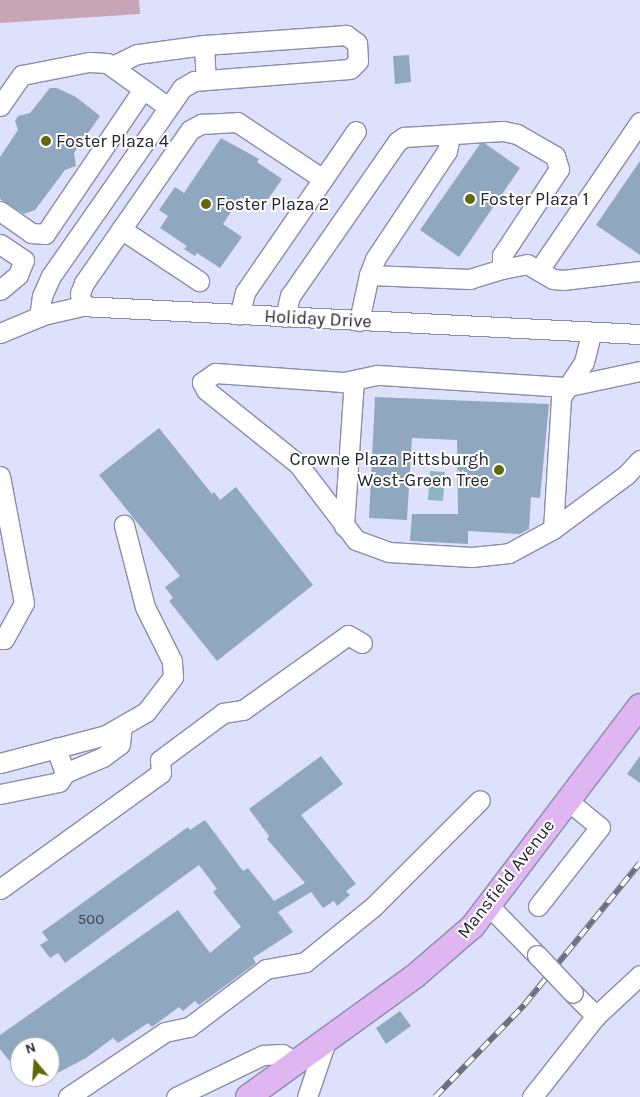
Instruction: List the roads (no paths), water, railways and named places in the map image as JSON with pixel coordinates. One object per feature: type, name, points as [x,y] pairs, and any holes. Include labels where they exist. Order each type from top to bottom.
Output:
[{"type":"main road","name":"Mansfield Avenue","points":[[248,1097],[441,956],[489,906],[640,706]]},
{"type":"street","points":[[38,317],[42,296],[51,276],[182,88],[194,81],[350,69],[358,61],[356,43],[346,35],[204,45],[137,54],[112,66]]},
{"type":"street","points":[[204,45],[206,80]]},
{"type":"street","points":[[0,106],[22,75],[89,62],[112,66],[168,107]]},
{"type":"street","points":[[0,211],[31,233],[45,234],[142,88]]},
{"type":"street","points":[[81,306],[80,292],[84,283],[190,130],[201,124],[237,122],[248,127],[323,179]]},
{"type":"street","points":[[539,270],[640,122]]},
{"type":"street","points":[[240,314],[245,292],[356,131]]},
{"type":"street","points":[[285,317],[290,296],[397,142],[413,136],[503,131],[517,134],[555,156],[559,163],[559,169],[502,255],[502,269]]},
{"type":"street","points":[[358,321],[369,275],[375,259],[447,151],[450,135]]},
{"type":"street","points":[[121,229],[199,281]]},
{"type":"street","points":[[0,244],[24,260],[18,275],[0,290]]},
{"type":"street","points":[[369,275],[470,279],[502,269],[527,264],[553,279],[562,280],[640,271]]},
{"type":"street","name":"Holiday Drive","points":[[0,333],[38,317],[81,306],[640,334]]},
{"type":"street","points":[[553,529],[560,397],[565,387],[584,362],[592,333]]},
{"type":"street","points":[[640,371],[565,387],[377,376],[354,381],[215,373],[202,382],[206,390],[298,464],[356,540],[390,552],[472,558],[509,553],[553,529],[626,475],[640,460]]},
{"type":"street","points":[[344,526],[354,381]]},
{"type":"street","points":[[0,476],[7,550],[24,603],[4,639],[0,640]]},
{"type":"street","points":[[0,763],[106,735],[146,712],[173,678],[172,660],[145,607],[124,525]]},
{"type":"street","points":[[0,890],[161,773],[160,760],[223,713],[243,710],[348,635],[362,643]]},
{"type":"street","points":[[0,794],[59,782],[64,773],[104,757],[120,744],[122,726]]},
{"type":"street","points":[[56,748],[64,773]]},
{"type":"street","points":[[68,1097],[165,1032],[189,1027],[266,969],[305,962],[373,907],[480,800]]},
{"type":"street","points":[[538,906],[600,827],[568,801]]},
{"type":"street","points":[[489,906],[596,1016]]},
{"type":"street","points":[[532,1097],[596,1016],[640,975]]},
{"type":"street","points":[[307,1097],[326,1041]]},
{"type":"street","points":[[176,1097],[263,1055],[282,1054],[296,1062]]},
{"type":"railway","points":[[435,1097],[524,1005],[640,863]]},
{"type":"place","name":"Foster Plaza 4","points":[[46,141]]},
{"type":"place","name":"Foster Plaza 1","points":[[470,199]]},
{"type":"place","name":"Foster Plaza 2","points":[[206,204]]},
{"type":"place","name":"Crowne Plaza Pittsburgh West-Green Tree","points":[[499,470]]}]
